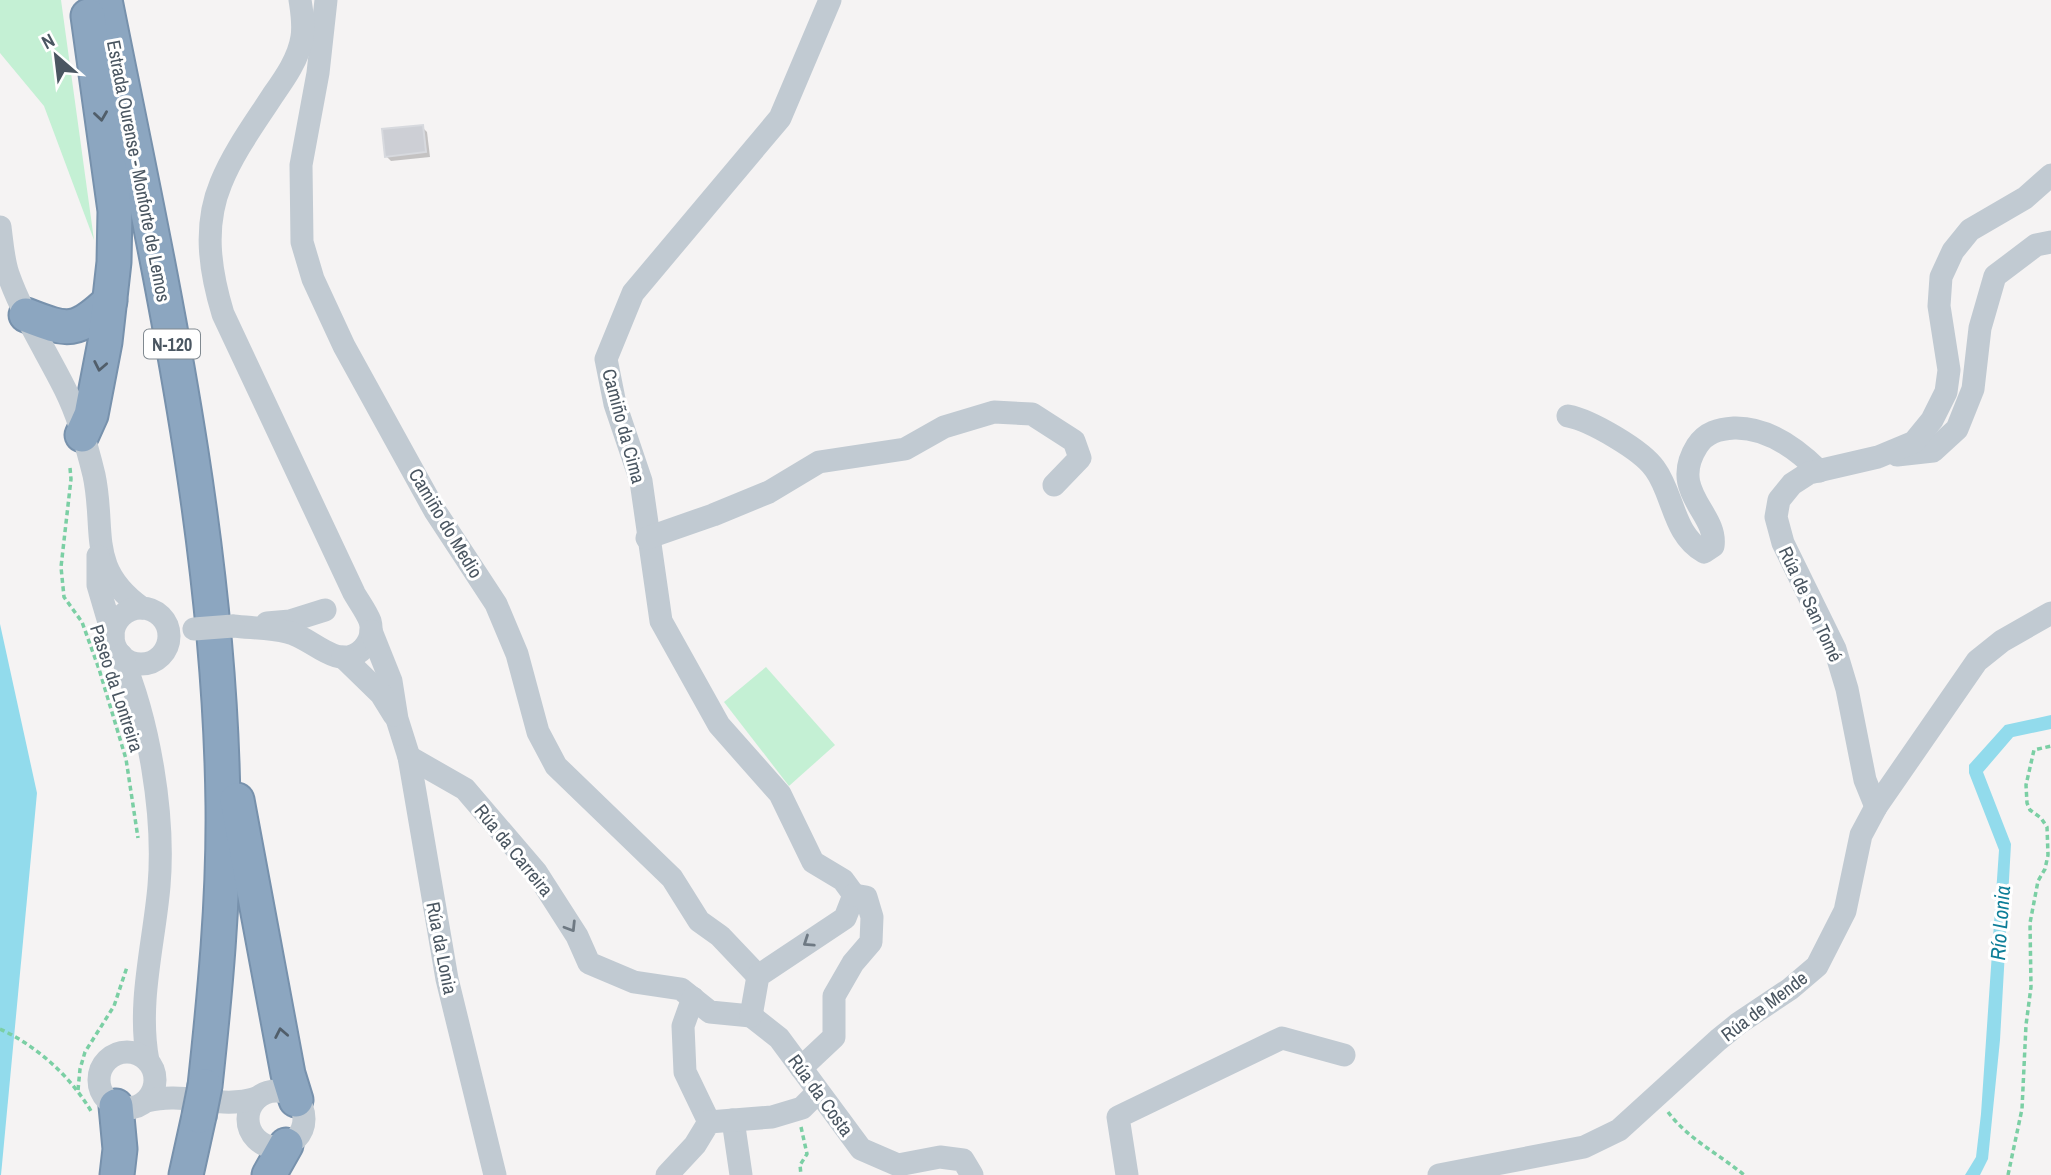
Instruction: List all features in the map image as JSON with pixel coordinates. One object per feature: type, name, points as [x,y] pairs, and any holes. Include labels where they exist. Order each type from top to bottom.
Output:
[{"type":"highway","points":[[76,446],[91,415],[105,342],[114,262],[115,211],[86,0]]},
{"type":"highway","name":"Estrada Ourense - Monforte de Lemos","points":[[105,0],[166,309],[206,558],[218,691],[223,806],[221,908],[204,1101],[186,1175]]},
{"type":"highway","points":[[26,315],[58,327],[76,326],[90,319],[110,301]]},
{"type":"highway","points":[[218,691],[288,1074],[296,1100]]},
{"type":"highway","points":[[117,1175],[131,1103]]},
{"type":"highway","points":[[269,1175],[286,1145]]},
{"type":"street","name":"Camiño do Medio","points":[[326,0],[309,17],[301,165],[302,242],[313,279],[344,346],[435,511],[496,604],[517,654],[538,732],[556,766],[672,878],[699,921],[720,936],[758,976]]},
{"type":"street","name":"Camiño da Cima","points":[[801,1068],[834,1037],[834,996],[853,963],[871,942],[872,917],[866,897],[854,895],[843,880],[813,862],[780,794],[719,724],[661,621],[641,481],[615,404],[606,359],[633,293],[780,118],[830,0]]},
{"type":"street","name":"Rúa da Lonia","points":[[309,17],[289,71],[241,144],[220,184],[211,217],[213,280],[223,314],[368,621],[391,681],[397,719],[409,757],[447,979],[495,1175]]},
{"type":"street","name":"Rúa de San Tomé","points":[[1876,807],[1865,780],[1847,689],[1835,649],[1783,543],[1776,517],[1779,500],[1792,484],[1809,473],[1878,457],[1914,442],[1932,420],[1946,392],[1949,370],[1939,306],[1941,277],[1953,251],[1970,230],[2025,198],[2051,175]]},
{"type":"street","points":[[0,227],[8,273],[26,315],[66,391],[76,446],[94,477],[105,566],[114,581],[152,613],[169,632],[147,677],[146,736]]},
{"type":"street","points":[[1878,457],[1933,451],[1957,429],[1973,389],[1980,328],[1995,276],[2036,245],[2051,242]]},
{"type":"street","points":[[648,538],[769,492],[819,462],[905,449],[944,427],[994,412],[1032,414],[1074,442],[1080,458],[1054,485]]},
{"type":"street","points":[[1568,416],[1628,444],[1655,468],[1678,522],[1692,543],[1704,552],[1713,547],[1714,540],[1692,494],[1689,466],[1692,454],[1709,433],[1740,428],[1766,434],[1799,451],[1819,471]]},
{"type":"street","points":[[100,539],[98,585],[117,646],[137,696],[146,736],[161,859],[144,1037],[155,1086],[131,1103]]},
{"type":"street","points":[[334,550],[338,579],[330,607],[317,625],[319,642],[334,653]]},
{"type":"street","points":[[194,629],[159,655],[135,664],[117,646],[119,619],[133,609],[152,613],[194,629],[290,621],[350,603],[368,621],[370,639],[359,652],[334,653],[286,632],[233,626]]},
{"type":"street","name":"Rúa de Mende","points":[[1439,1175],[1584,1147],[1619,1130],[1728,1032],[1790,989],[1817,966],[1845,911],[1861,835],[1876,807],[1977,661],[2001,641],[2051,613]]},
{"type":"street","name":"Rúa da Lonia","points":[[334,653],[381,694],[397,719]]},
{"type":"street","name":"Rúa da Carreira","points":[[409,757],[465,789],[536,872],[577,936],[589,963],[634,982],[681,989],[710,1012],[751,1016]]},
{"type":"street","points":[[751,1016],[758,976],[845,918],[854,895]]},
{"type":"street","points":[[118,1054],[134,1053],[204,1101],[242,1116],[254,1136],[269,1146],[286,1145],[294,1140],[303,1125],[302,1107],[296,1100],[290,1094],[272,1091],[257,1098],[204,1101],[167,1096],[131,1103],[102,1093],[100,1084],[103,1066],[118,1054],[149,971]]},
{"type":"street","points":[[693,998],[683,1026],[685,1072],[709,1122]]},
{"type":"street","name":"Rúa da Costa","points":[[751,1016],[779,1038],[861,1149],[898,1165],[940,1157],[964,1160],[972,1175]]},
{"type":"street","points":[[1127,1175],[1118,1117],[1282,1038],[1344,1055]]},
{"type":"street","points":[[709,1122],[772,1117],[802,1108],[818,1092]]},
{"type":"street","points":[[250,1129],[249,1113],[257,1098]]},
{"type":"street","points":[[733,1120],[741,1175]]},
{"type":"street","points":[[667,1175],[695,1145],[709,1122]]},
{"type":"path","name":"Paseo da Lontreira","points":[[76,446],[61,567],[64,597],[82,622],[99,669],[126,759],[139,845]]},
{"type":"path","points":[[2008,1175],[2022,1109],[2026,1025],[2031,987],[2030,923],[2038,881],[2049,855],[2047,827],[2041,818],[2030,810],[2026,785],[2034,750],[2051,746]]},
{"type":"path","points":[[0,1029],[34,1049],[78,1090],[85,1052],[114,1006],[131,955]]},
{"type":"path","points":[[1657,1096],[1676,1122],[1744,1175]]},
{"type":"path","points":[[797,1110],[807,1154],[800,1165],[801,1175]]},
{"type":"green space","points":[[0,0],[61,0],[94,240],[44,106],[0,53]]},
{"type":"green space","points":[[766,667],[835,745],[789,786],[724,702]]},
{"type":"water","points":[[0,624],[37,793],[1,1175],[0,1175]]},
{"type":"water","name":"Río Lonia","points":[[2051,715],[2051,729],[2013,737],[1983,772],[2011,844],[2000,1040],[1988,1159],[1980,1175],[1965,1175],[1976,1157],[1981,1114],[1999,850],[1969,773],[1969,765],[2005,725]]},
{"type":"building","points":[[423,125],[426,152],[385,157],[382,129]]}]
